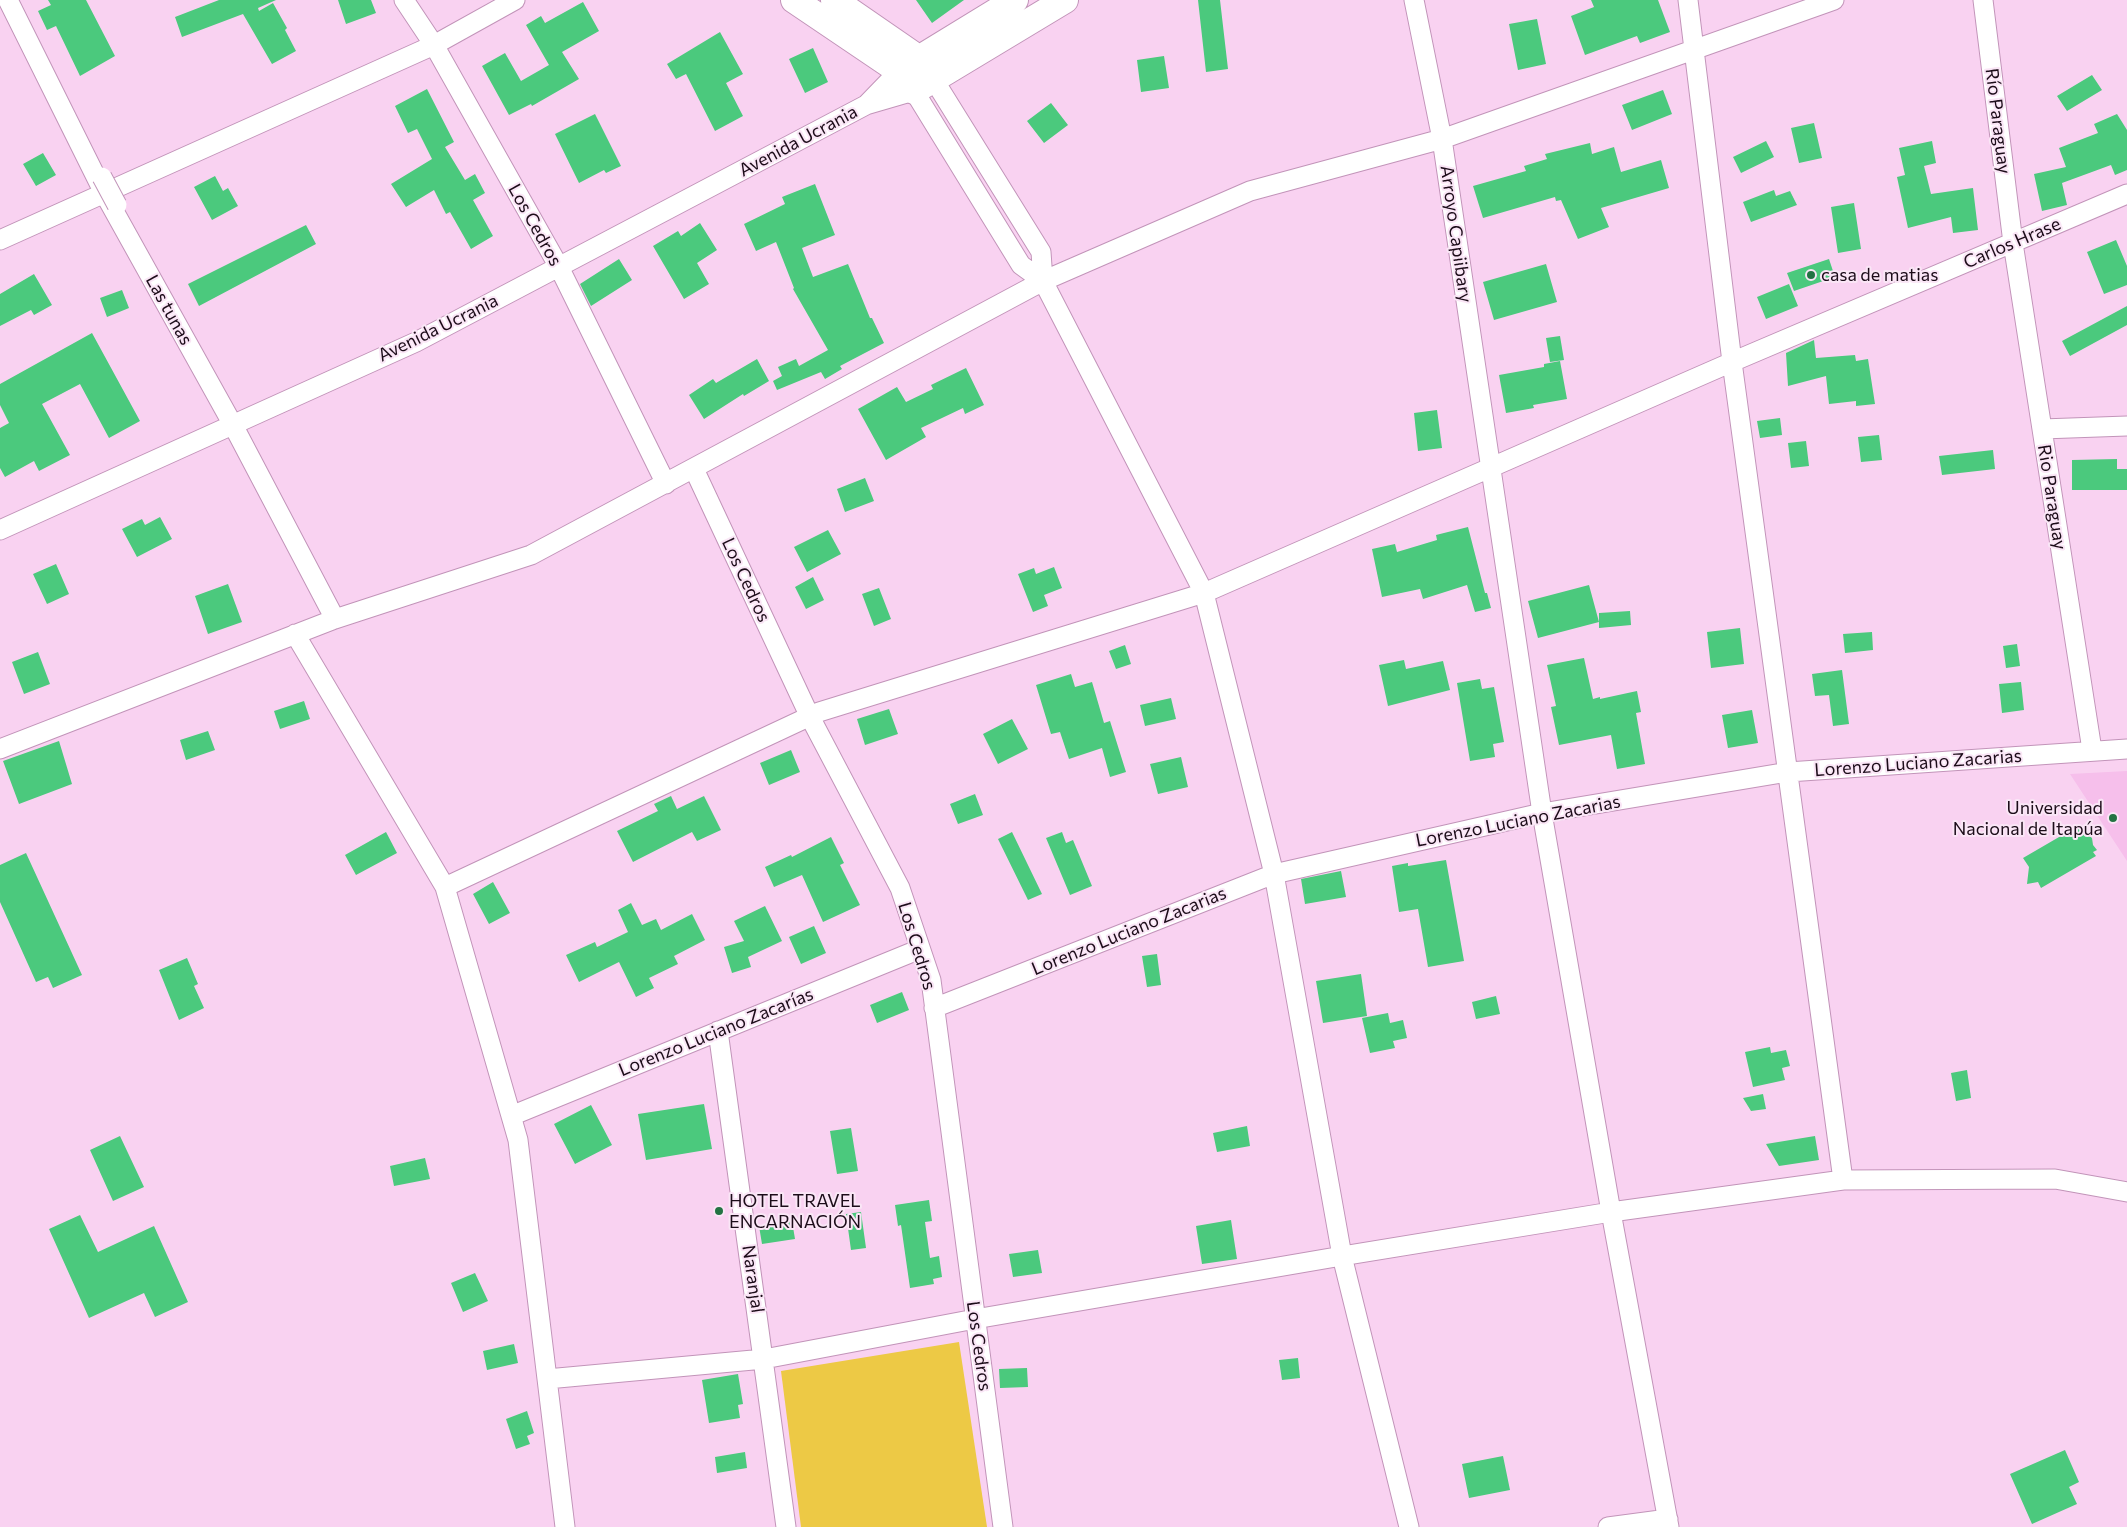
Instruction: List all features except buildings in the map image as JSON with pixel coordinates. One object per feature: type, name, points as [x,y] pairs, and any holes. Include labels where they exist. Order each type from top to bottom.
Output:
[{"type":"main road","points":[[794,0],[916,75]]},
{"type":"main road","points":[[834,0],[916,75]]},
{"type":"main road","name":"Avenida Ucrania","points":[[916,75],[1015,0]]},
{"type":"main road","name":"Avenida Ucrania","points":[[916,75],[1065,0]]},
{"type":"street","name":"Las tunas","points":[[8,0],[335,619]]},
{"type":"street","name":"Los Cedros","points":[[404,0],[434,45],[559,267],[666,484]]},
{"type":"street","points":[[0,240],[434,45],[515,0]]},
{"type":"street","name":"Arroyo Capiibary","points":[[1414,0],[1442,139],[1542,813],[1611,1212],[1668,1523]]},
{"type":"street","points":[[1688,0],[1732,362],[1843,1180]]},
{"type":"street","points":[[0,749],[335,619],[531,555],[1043,281],[1250,191],[1442,139],[1834,0]]},
{"type":"street","name":"Río Paraguay","points":[[1983,0],[2013,243]]},
{"type":"street","points":[[916,75],[1041,252],[1043,281],[1204,593],[1274,874],[1342,1256],[1408,1527]]},
{"type":"street","name":"Avenida Ucrania","points":[[0,530],[416,342],[866,105],[916,75]]},
{"type":"street","name":"Carlos Hrase","points":[[445,887],[820,712],[1204,593],[1732,362],[2127,194]]},
{"type":"street","name":"Rio Paraguay","points":[[2013,243],[2092,750]]},
{"type":"street","points":[[2042,429],[2127,426]]},
{"type":"street","name":"Los Cedros","points":[[694,469],[810,717],[900,888],[931,980],[1003,1527]]},
{"type":"street","points":[[295,634],[445,887],[518,1140],[565,1527]]},
{"type":"street","name":"Lorenzo Luciano Zacarias","points":[[934,1008],[1274,874],[1542,813],[1788,772],[2127,749]]},
{"type":"street","name":"Lorenzo Luciano Zacarías","points":[[511,1116],[920,949]]},
{"type":"street","name":"Naranjal","points":[[718,1031],[786,1527]]},
{"type":"street","points":[[547,1379],[764,1359],[975,1319],[1342,1256],[1611,1212],[1843,1180],[2055,1179],[2127,1192]]},
{"type":"street","points":[[1608,1527],[1668,1523]]},
{"type":"shaded area","name":"Universidad Nacional de Itapúa","points":[[2127,771],[2127,861],[2070,774]]},
{"type":"shaded area","points":[[959,1342],[987,1527],[801,1527],[781,1371]]},
{"type":"place","name":"casa de matias","points":[[1811,275]]},
{"type":"place","name":"Universidad Nacional de Itapúa","points":[[2113,818]]},
{"type":"place","name":"HOTEL TRAVEL ENCARNACIÓN","points":[[719,1211]]}]
